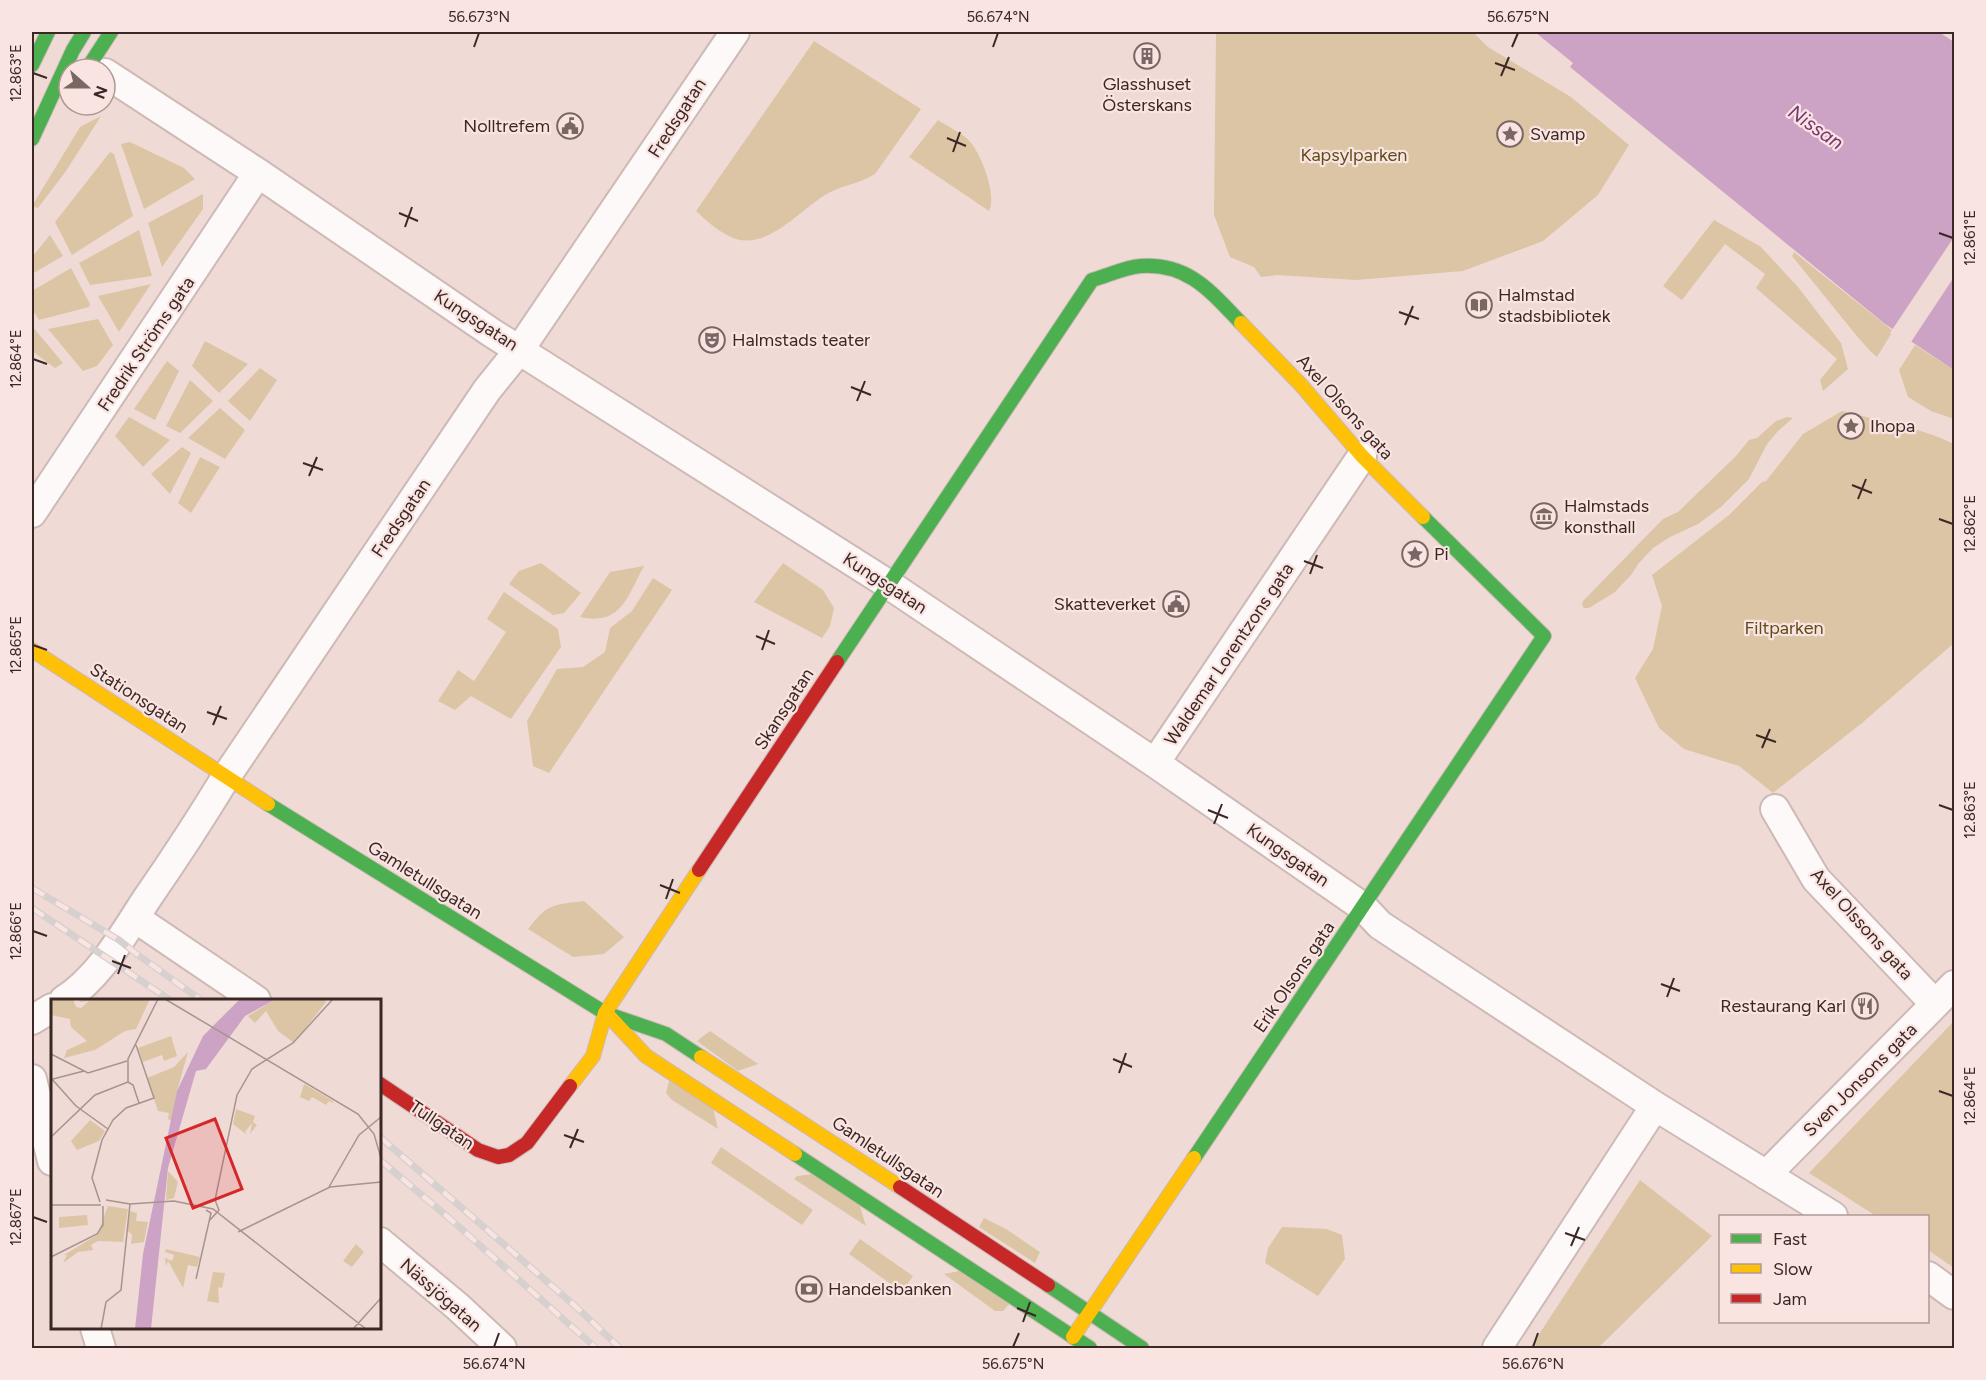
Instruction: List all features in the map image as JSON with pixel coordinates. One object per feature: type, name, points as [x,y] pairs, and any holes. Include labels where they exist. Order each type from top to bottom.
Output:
[{"type":"main road","points":[[32,65],[48,32]]},
{"type":"main road","points":[[32,139],[73,50],[84,32]]},
{"type":"main road","points":[[100,57],[111,32]]},
{"type":"main road","points":[[32,144],[57,110]]},
{"type":"main road","name":"Axel Olsons gata","points":[[1092,280],[1140,266],[1170,268],[1195,278],[1214,294],[1301,385],[1362,456],[1544,636]]},
{"type":"main road","name":"Skansgatan","points":[[509,1155],[526,1143],[593,1056],[605,1012],[628,981],[888,584],[1092,280]]},
{"type":"main road","name":"Erik Olsons gata","points":[[1072,1337],[1544,636]]},
{"type":"main road","name":"Stationsgatan","points":[[32,650],[226,777]]},
{"type":"main road","name":"Gamletullsgatan","points":[[226,777],[605,1012],[666,1034],[1142,1348]]},
{"type":"main road","name":"Gamletullsgatan","points":[[605,1012],[646,1056],[1090,1348]]},
{"type":"main road","name":"Tullgatan","points":[[381,1085],[478,1150],[498,1157],[509,1155]]},
{"type":"street","name":"Fredsgatan","points":[[71,999],[108,957],[135,918],[226,777],[487,390],[520,349],[735,32]]},
{"type":"street","name":"Kungsgatan","points":[[117,83],[258,173],[483,326],[888,584],[1155,763],[1363,907],[1380,925],[1655,1106],[1831,1215]]},
{"type":"street","name":"Fredrik Ströms gata","points":[[32,513],[258,173]]},
{"type":"street","name":"Waldemar Lorentzons gata","points":[[1155,763],[1362,456]]},
{"type":"street","name":"Axel Olssons gata","points":[[1775,809],[1816,879],[1945,994]]},
{"type":"street","points":[[135,918],[255,999]]},
{"type":"street","name":"Sven Jonsons gata","points":[[1766,1175],[1945,994]]},
{"type":"street","name":"Fredsgatan","points":[[32,1020],[51,1010]]},
{"type":"street","points":[[32,1079],[51,1157]]},
{"type":"street","points":[[1497,1348],[1655,1106]]},
{"type":"street","name":"Nässjögatan","points":[[381,1243],[457,1306],[502,1348]]},
{"type":"street","points":[[1929,1277],[1954,1295]]},
{"type":"street","points":[[95,1329],[101,1348]]},
{"type":"green space","name":"Kapsylparken","points":[[1216,32],[1473,32],[1488,47],[1571,97],[1629,145],[1598,195],[1543,241],[1463,271],[1356,280],[1277,275],[1261,277],[1254,267],[1230,257],[1214,215]]},
{"type":"green space","points":[[814,41],[921,109],[875,174],[825,195],[765,237],[739,240],[713,226],[696,211]]},
{"type":"green space","points":[[100,117],[66,171],[38,208],[32,206],[80,127]]},
{"type":"green space","points":[[938,120],[965,137],[976,150],[990,186],[989,211],[909,157]]},
{"type":"green space","points":[[130,142],[184,168],[195,179],[144,209],[121,144]]},
{"type":"green space","points":[[110,152],[114,154],[133,216],[72,255],[55,222]]},
{"type":"green space","points":[[203,194],[203,209],[162,267],[148,223]]},
{"type":"green space","points":[[1714,220],[1761,247],[1798,287],[1841,343],[1848,369],[1823,391],[1820,380],[1837,359],[1756,288],[1765,274],[1725,244],[1682,300],[1663,286]]},
{"type":"green space","points":[[139,230],[152,276],[90,285],[79,263]]},
{"type":"green space","points":[[50,235],[63,256],[32,274],[32,257]]},
{"type":"green space","points":[[1794,252],[1893,331],[1877,357],[1856,335],[1792,256]]},
{"type":"green space","points":[[71,268],[90,304],[89,307],[39,320],[32,309],[32,291]]},
{"type":"green space","points":[[151,284],[119,332],[98,296]]},
{"type":"green space","points":[[98,319],[113,345],[97,366],[83,371],[48,329]]},
{"type":"green space","points":[[32,326],[63,363],[55,368],[32,351]]},
{"type":"green space","points":[[205,341],[248,364],[219,393],[192,366]]},
{"type":"green space","points":[[1915,345],[1954,370],[1954,419],[1931,411],[1908,397],[1899,370]]},
{"type":"green space","points":[[167,361],[179,371],[155,420],[134,409]]},
{"type":"green space","points":[[260,368],[277,380],[250,421],[228,401]]},
{"type":"green space","points":[[190,380],[213,401],[180,433],[166,426]]},
{"type":"green space","points":[[220,408],[245,430],[225,459],[188,438]]},
{"type":"green space","name":"Filtparken","points":[[1842,411],[1913,429],[1954,444],[1954,643],[1862,723],[1773,793],[1739,766],[1684,749],[1659,728],[1635,678],[1653,649],[1662,606],[1652,575],[1729,515],[1762,482],[1766,481],[1803,434]]},
{"type":"green space","points":[[129,417],[170,440],[143,467],[115,436]]},
{"type":"green space","points":[[1787,417],[1793,418],[1767,444],[1749,479],[1721,507],[1698,524],[1653,548],[1615,592],[1589,608],[1584,608],[1583,601],[1663,519],[1678,512],[1736,456],[1749,440],[1757,438],[1776,421]]},
{"type":"green space","points":[[182,447],[191,453],[170,494],[151,474]]},
{"type":"green space","points":[[200,457],[220,467],[191,513],[178,503]]},
{"type":"green space","points":[[541,563],[581,593],[564,613],[553,615],[509,584],[519,571]]},
{"type":"green space","points":[[783,563],[823,590],[834,608],[830,626],[822,638],[754,602]]},
{"type":"green space","points":[[644,566],[627,598],[614,613],[594,619],[580,617],[610,572]]},
{"type":"green space","points":[[653,578],[672,590],[549,773],[533,766],[527,721],[557,669],[583,667],[605,652],[610,628],[632,611]]},
{"type":"green space","points":[[504,592],[558,629],[561,647],[511,719],[471,696],[455,710],[438,701],[458,670],[474,681],[506,632],[487,619]]},
{"type":"green space","points":[[584,901],[624,937],[604,954],[573,957],[528,929],[541,914],[552,907]]},
{"type":"green space","points":[[1954,1021],[1954,1268],[1929,1251],[1929,1215],[1874,1215],[1809,1173]]},
{"type":"green space","points":[[710,1031],[758,1064],[738,1071],[697,1041]]},
{"type":"green space","points":[[669,1081],[713,1108],[718,1129],[672,1100],[666,1093]]},
{"type":"green space","points":[[721,1147],[813,1210],[802,1225],[711,1163]]},
{"type":"green space","points":[[813,1174],[859,1203],[866,1226],[794,1179],[797,1176]]},
{"type":"green space","points":[[1640,1180],[1712,1236],[1598,1348],[1530,1348]]},
{"type":"green space","points":[[984,1218],[1006,1229],[1040,1252],[1035,1263],[979,1227]]},
{"type":"green space","points":[[1282,1227],[1327,1229],[1342,1235],[1345,1259],[1318,1296],[1265,1263],[1268,1248]]},
{"type":"green space","points":[[860,1239],[913,1276],[902,1292],[849,1254]]},
{"type":"green space","points":[[960,1271],[1010,1303],[1003,1311],[995,1311],[944,1274]]},
{"type":"water","name":"Nissan","points":[[1535,32],[1939,32],[1954,42],[1954,370],[1885,324],[1570,67],[1573,63]]},
{"type":"pier","points":[[1954,237],[1954,277],[1909,345],[1890,333]]},
{"type":"railway","points":[[32,888],[119,940],[200,999]]},
{"type":"railway","points":[[32,908],[168,999]]},
{"type":"railway","points":[[381,1138],[574,1305],[620,1348]]},
{"type":"railway","points":[[381,1161],[596,1348]]},
{"type":"traffic: fast","points":[[32,65],[48,32]]},
{"type":"traffic: fast","points":[[32,139],[73,50],[84,32]]},
{"type":"traffic: fast","points":[[95,57],[111,32]]},
{"type":"traffic: fast","points":[[837,662],[1092,280],[1141,266],[1173,269],[1198,282],[1241,323]]},
{"type":"traffic: fast","points":[[1194,1158],[1544,636],[1423,517]]},
{"type":"traffic: fast","points":[[268,804],[605,1013],[666,1034],[701,1057]]},
{"type":"traffic: fast","points":[[795,1154],[1090,1348]]},
{"type":"traffic: fast","points":[[1048,1285],[1142,1348]]},
{"type":"traffic: slow","points":[[1241,323],[1301,385],[1362,456],[1423,517]]},
{"type":"traffic: slow","points":[[32,650],[268,804]]},
{"type":"traffic: slow","points":[[570,1086],[593,1056],[605,1013],[699,870]]},
{"type":"traffic: slow","points":[[609,1016],[646,1056],[795,1154]]},
{"type":"traffic: slow","points":[[701,1057],[900,1187]]},
{"type":"traffic: slow","points":[[1073,1337],[1194,1158]]},
{"type":"traffic: jam","points":[[699,870],[837,662]]},
{"type":"traffic: jam","points":[[381,1085],[478,1150],[498,1157],[509,1155],[527,1143],[570,1086]]},
{"type":"traffic: jam","points":[[900,1187],[1048,1285]]},
{"type":"place","name":"Glasshuset Österskans","points":[[1147,56]]},
{"type":"place","name":"Nolltrefem","points":[[570,126]]},
{"type":"place","name":"Svamp","points":[[1510,134]]},
{"type":"place","name":"Halmstad stadsbibliotek","points":[[1479,305]]},
{"type":"place","name":"Halmstads teater","points":[[712,340]]},
{"type":"place","name":"Ihopa","points":[[1851,426]]},
{"type":"place","name":"Halmstads konsthall","points":[[1544,516]]},
{"type":"place","name":"Pi","points":[[1415,554]]},
{"type":"place","name":"Skatteverket","points":[[1176,604]]},
{"type":"place","name":"Restaurang Karl","points":[[1865,1006]]},
{"type":"place","name":"Handelsbanken","points":[[809,1289]]}]
